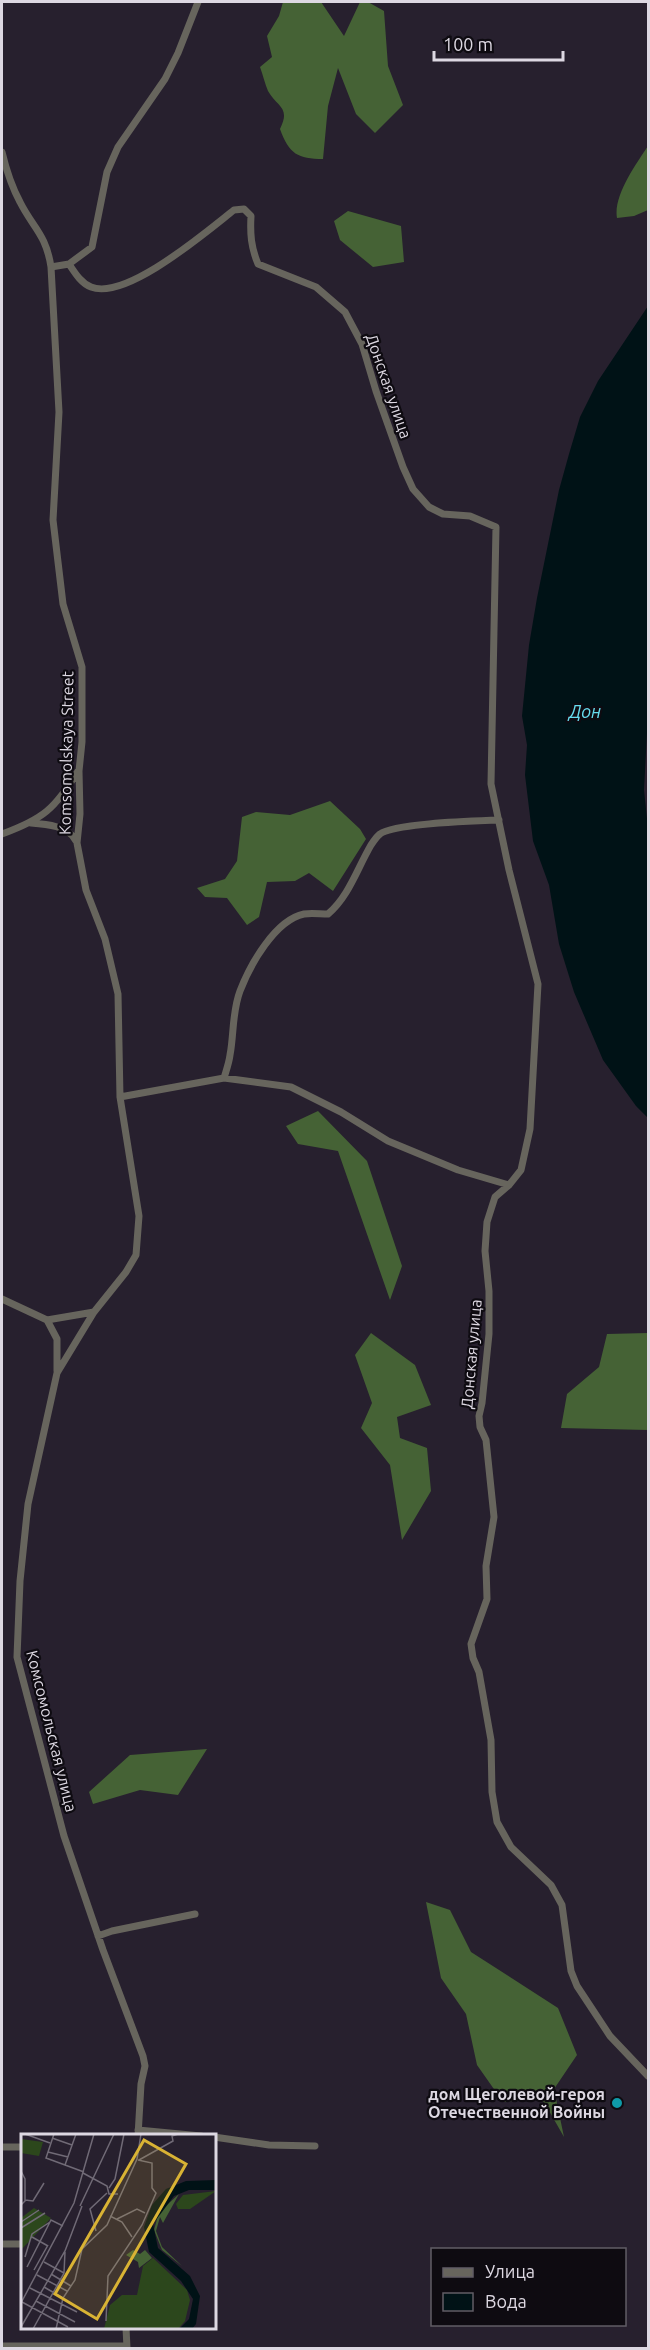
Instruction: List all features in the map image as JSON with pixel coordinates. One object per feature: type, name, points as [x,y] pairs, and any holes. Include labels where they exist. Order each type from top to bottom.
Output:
[{"type":"street","points":[[51,267],[69,264],[92,247],[107,172],[118,147],[165,79],[198,2]]},
{"type":"street","name":"Komsomolskaya Street","points":[[2,152],[20,203],[42,235],[51,267],[59,412],[53,520],[63,604],[82,667],[80,814],[77,843],[86,890],[105,939],[118,994],[120,1097],[139,1216],[136,1255],[126,1272],[94,1312],[57,1373]]},
{"type":"street","name":"Донская улица","points":[[69,264],[78,278],[93,288],[116,286],[139,279],[180,252],[234,210],[244,209],[251,216],[252,249],[258,264],[316,287],[330,297],[354,324],[413,489],[429,507],[443,514],[470,516],[496,527],[491,784],[509,870],[538,984],[530,1129],[521,1170],[495,1197],[487,1222],[485,1251],[489,1291],[489,1334],[479,1416],[480,1427],[486,1440],[494,1517],[486,1566],[487,1599],[471,1644],[473,1658],[479,1672],[491,1740],[492,1792],[497,1822],[511,1847],[551,1885],[562,1905],[571,1971],[577,1986],[610,2036],[648,2076]]},
{"type":"street","points":[[2,834],[31,823],[50,810],[63,796],[79,771]]},
{"type":"street","points":[[224,1078],[231,1055],[232,1028],[240,991],[254,962],[273,934],[289,920],[305,914],[328,914],[338,906],[380,833],[399,828],[499,820]]},
{"type":"street","points":[[31,823],[60,828],[74,836],[77,843]]},
{"type":"street","points":[[120,1097],[224,1078],[291,1087],[341,1112],[388,1141],[458,1170],[508,1185]]},
{"type":"street","points":[[2,1299],[47,1320],[94,1312]]},
{"type":"street","points":[[47,1320],[57,1339],[57,1373]]},
{"type":"street","name":"Комсомольская улица","points":[[57,1373],[28,1504],[20,1581],[17,1657],[64,1836],[143,2056],[145,2066],[141,2084],[138,2133]]},
{"type":"street","points":[[98,1936],[195,1914]]},
{"type":"street","points":[[138,2133],[159,2134]]},
{"type":"street","points":[[216,2137],[269,2145],[315,2146]]},
{"type":"street","points":[[2,2147],[21,2147]]},
{"type":"street","points":[[2,2244],[21,2244]]},
{"type":"street","points":[[2,2346],[126,2347],[126,2329]]},
{"type":"green space","points":[[283,2],[321,2],[344,36],[360,2],[368,2],[384,11],[388,66],[403,105],[375,133],[356,114],[338,68],[328,106],[323,159],[301,156],[287,144],[280,129],[284,116],[282,108],[268,91],[260,67],[272,57],[267,36],[279,16]]},
{"type":"green space","points":[[648,146],[648,210],[634,216],[617,218],[618,200],[622,190]]},
{"type":"green space","points":[[348,211],[401,226],[404,262],[373,267],[340,240],[334,221]]},
{"type":"green space","points":[[330,801],[360,829],[366,839],[333,891],[309,873],[295,881],[267,882],[259,917],[247,925],[227,898],[205,897],[197,888],[225,879],[237,861],[242,817],[256,812],[290,815]]},
{"type":"green space","points":[[318,1111],[367,1161],[402,1266],[390,1300],[338,1151],[298,1144],[286,1126]]},
{"type":"green space","points":[[371,1333],[415,1365],[431,1405],[397,1417],[400,1438],[427,1448],[431,1491],[402,1540],[390,1465],[361,1428],[372,1403],[355,1355]]},
{"type":"green space","points":[[648,1333],[648,1430],[561,1428],[567,1394],[599,1367],[607,1334]]},
{"type":"green space","points":[[207,1749],[178,1795],[140,1790],[93,1804],[89,1792],[130,1755]]},
{"type":"green space","points":[[426,1902],[450,1910],[471,1952],[558,2008],[577,2055],[554,2089],[564,2137],[544,2102],[534,2099],[503,2102],[477,2065],[466,2014],[441,1978]]},
{"type":"water","name":"Дон","points":[[648,306],[648,714],[644,790],[648,828],[648,1118],[636,1106],[603,1060],[574,992],[559,944],[549,885],[533,841],[525,775],[527,745],[522,716],[529,645],[537,598],[559,490],[580,417],[598,381]]},
{"type":"place","name":"дом Щеголевой-героя Отечественной Войны","points":[[617,2103]]}]
